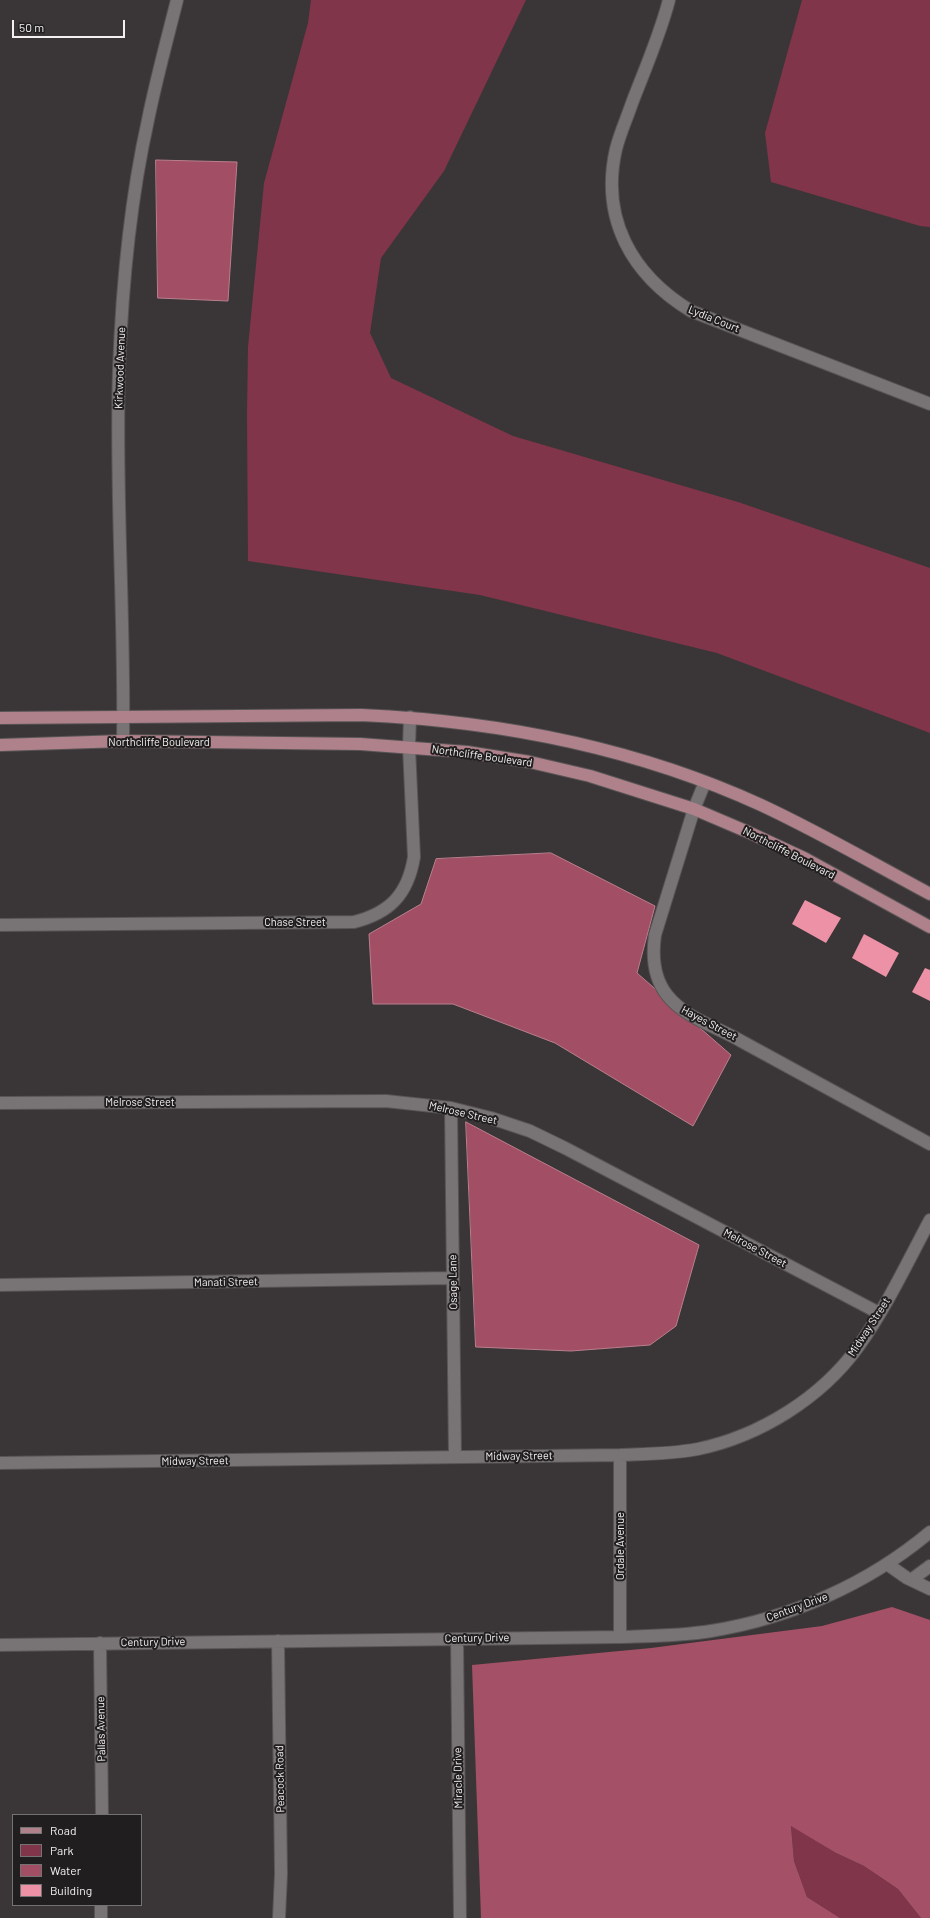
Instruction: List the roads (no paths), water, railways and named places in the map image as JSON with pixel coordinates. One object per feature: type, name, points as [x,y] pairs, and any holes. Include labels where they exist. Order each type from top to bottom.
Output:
[{"type":"main road","points":[[0,718],[361,715],[410,717],[471,723],[536,734],[598,748],[661,766],[705,782],[760,805],[817,833],[930,894]]},
{"type":"main road","name":"Northcliffe Boulevard","points":[[0,745],[123,741],[360,744],[467,752],[530,762],[590,776],[694,809],[804,858],[930,927]]},
{"type":"street","name":"Kirkwood Avenue","points":[[123,741],[124,717],[118,449],[119,369],[124,284],[147,121],[177,0]]},
{"type":"street","name":"Lydia Court","points":[[669,0],[663,22],[619,138],[612,174],[613,198],[617,223],[625,243],[637,264],[651,282],[670,298],[691,311],[930,404]]},
{"type":"street","name":"Chase Street","points":[[0,925],[354,922],[370,918],[384,910],[398,897],[407,883],[412,870],[414,857],[408,747],[410,717]]},
{"type":"street","name":"Hayes Street","points":[[705,782],[694,809],[655,935],[653,951],[654,965],[658,981],[666,995],[678,1006],[692,1015],[930,1144]]},
{"type":"street","name":"Melrose Street","points":[[0,1103],[386,1101],[451,1108],[491,1118],[530,1131],[879,1314]]},
{"type":"street","name":"Osage Lane","points":[[451,1108],[455,1457]]},
{"type":"street","name":"Midway Street","points":[[0,1464],[666,1454],[699,1448],[725,1441],[756,1429],[810,1396],[834,1374],[858,1347],[879,1314],[930,1220]]},
{"type":"street","name":"Manati Street","points":[[0,1285],[453,1278]]},
{"type":"street","name":"Ordale Avenue","points":[[620,1455],[620,1637]]},
{"type":"street","name":"Century Drive","points":[[0,1645],[620,1637],[703,1632],[754,1622],[796,1609],[831,1595],[887,1564],[930,1532]]},
{"type":"street","points":[[887,1564],[911,1580],[930,1589]]},
{"type":"street","points":[[911,1580],[930,1566]]},
{"type":"street","name":"Miracle Drive","points":[[457,1639],[460,1918]]},
{"type":"street","name":"Peacock Road","points":[[278,1641],[281,1874],[279,1918]]},
{"type":"street","name":"Pallas Avenue","points":[[100,1643],[102,1814]]},
{"type":"street","points":[[101,1906],[101,1918]]},
{"type":"water","points":[[156,160],[237,162],[228,301],[158,298]]},
{"type":"water","points":[[551,853],[655,906],[637,973],[731,1055],[693,1126],[555,1043],[453,1004],[373,1004],[369,934],[421,904],[436,859]]},
{"type":"water","points":[[466,1122],[699,1245],[676,1326],[650,1345],[571,1351],[476,1347]]}]
